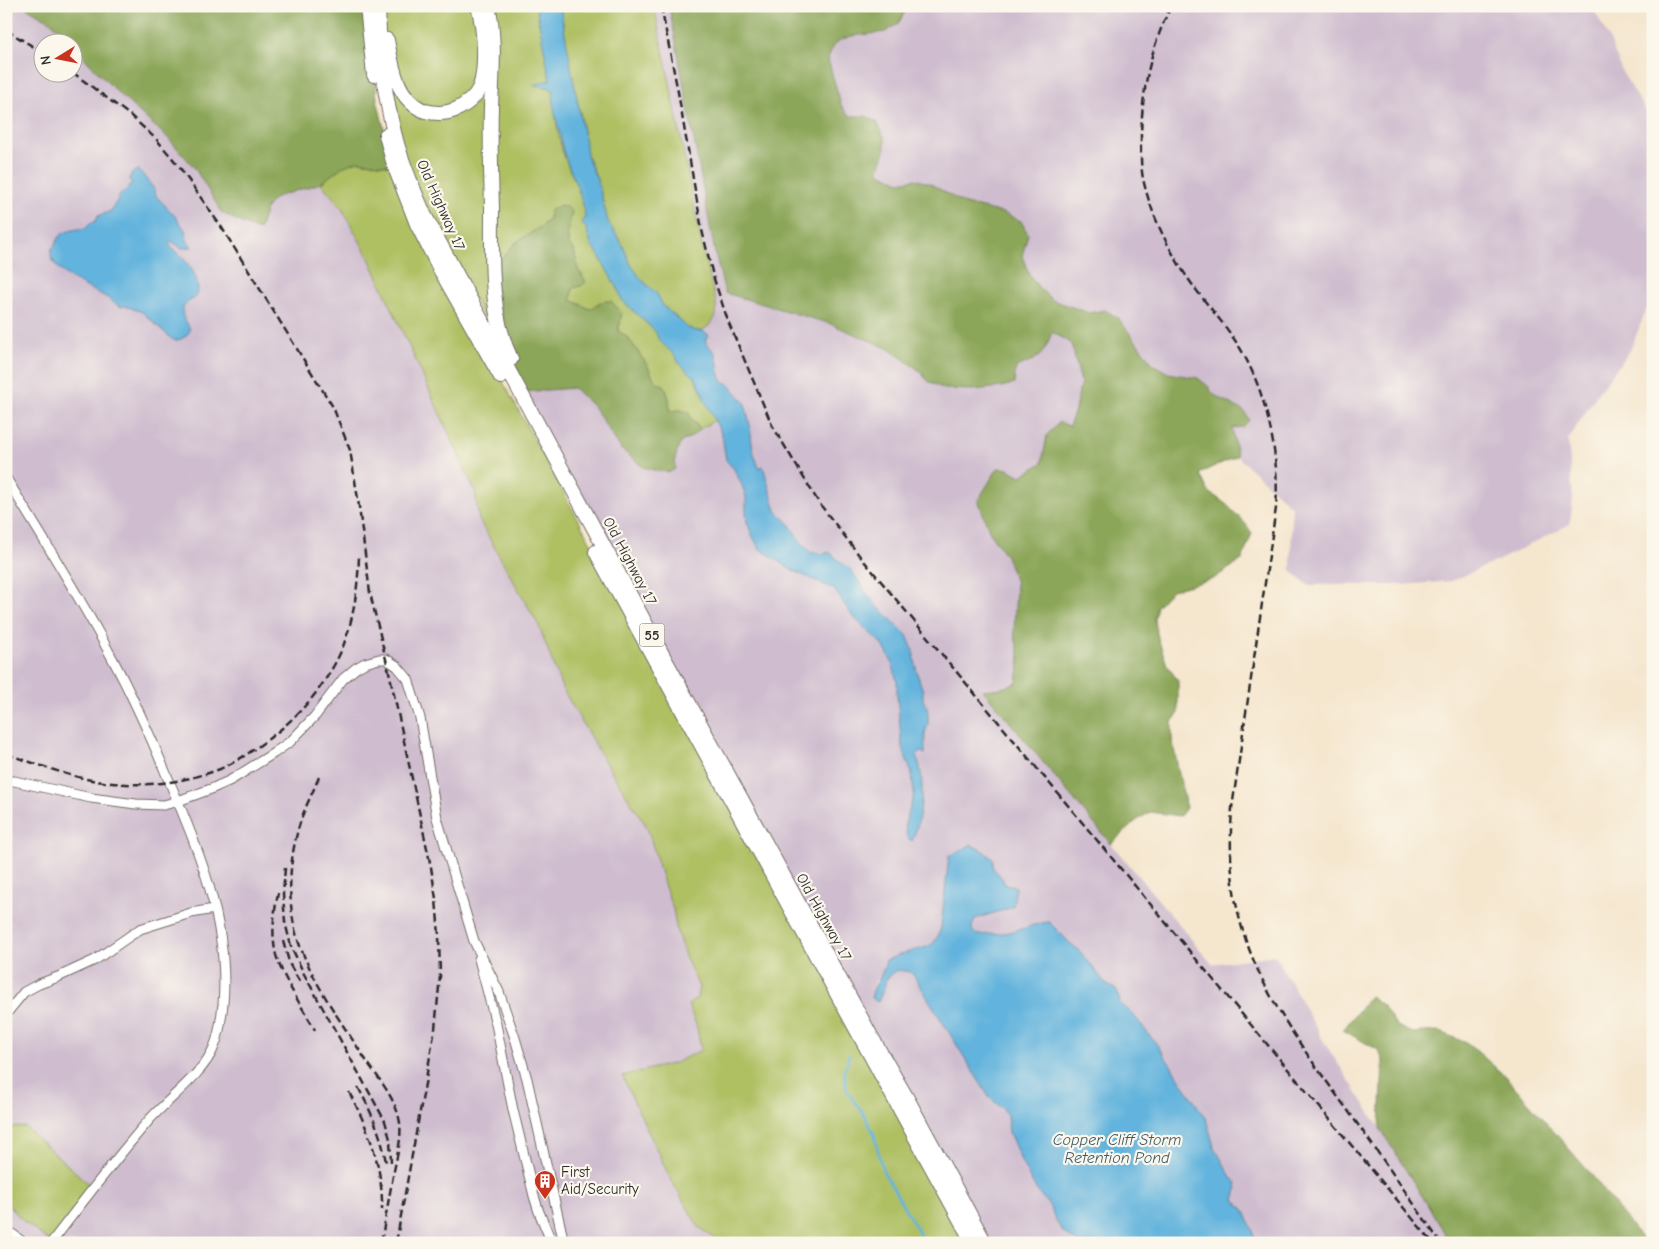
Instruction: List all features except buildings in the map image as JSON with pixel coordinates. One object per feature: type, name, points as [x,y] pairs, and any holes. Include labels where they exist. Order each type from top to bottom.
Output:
[{"type":"main road","points":[[359,6],[362,35],[370,50]]},
{"type":"main road","name":"Old Highway 17","points":[[368,6],[370,50],[377,99],[394,165],[404,194],[427,244],[520,409],[659,670],[973,1243]]},
{"type":"main road","points":[[379,6],[386,24],[394,72],[401,90],[419,108],[441,114],[454,111],[469,102],[480,87],[483,66],[483,41],[478,6]]},
{"type":"main road","name":"Old Highway 17","points":[[379,6],[381,61],[388,107],[397,141],[424,216],[985,1243]]},
{"type":"main road","points":[[488,6],[493,52],[490,126],[494,290],[500,331],[514,364],[519,389]]},
{"type":"street","points":[[6,478],[112,656],[178,800],[209,886],[220,934],[225,975],[221,1020],[214,1048],[198,1071],[151,1118],[93,1187],[50,1243]]},
{"type":"street","points":[[6,781],[14,781],[91,798],[136,804],[164,805],[231,780],[274,753],[302,731],[343,679],[356,668],[379,659],[386,660],[397,666],[408,679],[420,718],[437,818],[474,940],[496,1024],[513,1110],[534,1196],[552,1243]]},
{"type":"street","points":[[6,1014],[24,992],[95,960],[140,929],[191,913],[214,909]]},
{"type":"street","points":[[474,940],[499,992],[515,1038],[527,1080],[564,1243]]},
{"type":"street","points":[[6,1228],[24,1243]]},
{"type":"shaded area","points":[[6,6],[24,6],[50,21],[61,32],[32,32],[32,82],[82,82],[82,55],[168,138],[194,167],[222,213],[264,215],[267,206],[276,197],[321,183],[341,207],[369,258],[475,491],[479,520],[539,626],[562,688],[605,762],[647,827],[673,909],[678,932],[692,975],[699,987],[697,999],[688,1005],[697,1027],[701,1050],[675,1063],[622,1077],[671,1180],[698,1226],[720,1243],[6,1243],[6,1202],[22,1220],[15,1127],[6,1129]]},
{"type":"shaded area","points":[[654,6],[669,6],[715,253],[725,293],[831,324],[887,348],[919,370],[929,381],[945,389],[973,390],[1013,384],[1015,367],[1031,362],[1052,332],[1071,343],[1081,382],[1075,410],[1069,426],[1059,422],[1047,435],[1042,463],[1021,476],[1008,469],[990,533],[1006,556],[1016,583],[1014,633],[1020,658],[1018,683],[1003,688],[983,691],[1212,964],[1275,955],[1324,1042],[1451,1243],[1255,1243],[1253,1231],[1244,1209],[1234,1200],[1237,1190],[1236,1183],[1214,1146],[1206,1119],[1158,1046],[1131,1012],[1121,1005],[1116,989],[1107,985],[1080,950],[1070,943],[1049,922],[999,934],[977,935],[972,930],[975,919],[1013,907],[1015,900],[1016,887],[1003,882],[1003,878],[993,868],[993,859],[982,850],[949,856],[941,927],[938,937],[928,946],[894,959],[876,980],[871,998],[878,1002],[886,979],[897,970],[910,972],[914,976],[989,1097],[1007,1115],[1009,1132],[1035,1188],[1050,1207],[1063,1232],[1078,1243],[986,1243],[521,392],[574,388],[593,406],[621,449],[643,467],[653,470],[670,472],[681,442],[715,420],[722,435],[726,460],[734,469],[746,496],[746,515],[764,552],[792,570],[834,589],[853,617],[883,645],[892,662],[897,681],[902,747],[912,774],[914,794],[905,824],[915,833],[921,809],[922,778],[921,769],[916,758],[918,753],[924,754],[926,748],[925,733],[928,715],[913,650],[907,635],[872,601],[851,570],[838,558],[815,552],[811,553],[800,541],[788,522],[776,511],[764,469],[762,466],[759,468],[753,451],[745,403],[720,378],[706,344],[705,340],[708,335],[702,331],[711,324],[716,303],[703,251]]},
{"type":"shaded area","points":[[908,6],[1592,6],[1610,40],[1622,72],[1653,122],[1653,306],[1646,310],[1630,351],[1599,391],[1568,440],[1573,498],[1570,524],[1497,561],[1452,581],[1403,585],[1308,585],[1291,571],[1292,507],[1237,456],[1232,428],[1244,411],[1219,398],[1183,375],[1168,373],[1153,364],[1118,318],[1105,310],[1089,313],[1052,300],[1039,288],[1029,274],[1022,256],[1024,246],[1003,213],[965,204],[931,184],[915,179],[900,182],[878,172],[885,151],[857,117],[849,117],[841,105],[828,59],[833,46],[840,40],[898,24]]},
{"type":"green space","points":[[24,6],[367,6],[377,99],[393,166],[358,161],[342,167],[321,183],[276,197],[267,206],[259,230],[244,224],[222,213],[194,167],[168,138],[118,93],[87,61],[82,55],[82,32],[62,32],[50,21]]},
{"type":"green space","points":[[379,6],[536,6],[550,80],[534,85],[548,87],[554,91],[561,145],[583,202],[585,219],[582,221],[586,227],[591,245],[617,286],[622,300],[656,332],[679,363],[695,377],[715,420],[700,429],[691,418],[680,410],[670,411],[665,386],[655,381],[634,346],[627,337],[618,331],[621,323],[604,301],[590,309],[571,300],[573,288],[583,276],[578,270],[574,250],[569,244],[567,234],[572,212],[550,214],[541,227],[515,243],[518,386],[402,157]]},
{"type":"green space","points":[[560,6],[654,6],[703,251],[716,303],[716,316],[711,324],[702,331],[688,328],[663,306],[657,294],[641,279],[631,265],[622,244],[608,222],[598,182],[586,153]]},
{"type":"green space","points":[[669,6],[908,6],[898,24],[885,32],[852,36],[840,40],[833,46],[828,59],[841,105],[849,116],[866,116],[877,122],[885,139],[885,151],[878,172],[900,182],[915,179],[931,184],[965,204],[1003,213],[1021,221],[1028,234],[1022,256],[1029,274],[1039,288],[1052,300],[1089,313],[1105,310],[1118,318],[1153,364],[1168,373],[1198,378],[1209,387],[1212,393],[1244,411],[1249,420],[1243,427],[1232,428],[1237,456],[1200,474],[1208,491],[1227,505],[1252,533],[1242,560],[1213,579],[1172,590],[1157,606],[1154,619],[1167,665],[1178,681],[1178,714],[1172,722],[1172,739],[1186,808],[1180,816],[1150,812],[1136,821],[1111,844],[983,690],[1003,688],[1017,683],[1020,658],[1014,633],[1016,583],[1006,556],[990,533],[978,500],[998,468],[1008,469],[1021,476],[1042,463],[1047,435],[1059,422],[1069,426],[1075,410],[1081,382],[1071,343],[1052,332],[1040,356],[1016,367],[1014,384],[973,390],[944,389],[928,381],[919,370],[887,348],[831,324],[725,293],[715,253]]},
{"type":"green space","points":[[358,161],[393,166],[489,356],[972,1243],[720,1243],[698,1226],[671,1180],[622,1076],[675,1063],[701,1050],[697,1027],[688,1005],[697,998],[699,987],[677,932],[673,909],[647,827],[605,762],[562,688],[539,626],[479,520],[475,491],[369,258],[341,207],[321,183],[341,167]]},
{"type":"green space","points":[[561,205],[567,207],[572,212],[567,234],[569,244],[574,250],[578,270],[586,282],[581,286],[573,288],[571,300],[590,309],[604,301],[611,301],[622,313],[618,331],[627,337],[634,346],[655,381],[665,386],[670,411],[680,410],[688,412],[700,429],[691,437],[681,442],[676,455],[675,469],[670,472],[643,467],[621,449],[593,406],[574,388],[521,392],[518,386],[492,273],[513,245],[538,229],[549,219],[550,210]]},
{"type":"green space","points":[[1370,996],[1383,1006],[1397,1026],[1412,1033],[1438,1031],[1469,1044],[1507,1078],[1591,1174],[1645,1243],[1451,1243],[1380,1128],[1383,1060],[1378,1050],[1343,1030]]},
{"type":"green space","points":[[25,1127],[92,1187],[50,1242],[22,1220],[6,1202],[6,1129]]},
{"type":"water","points":[[536,6],[560,6],[588,159],[598,182],[608,222],[622,244],[631,265],[641,279],[657,294],[663,306],[688,328],[702,331],[709,335],[705,340],[715,353],[722,380],[725,384],[727,382],[745,403],[753,451],[759,468],[763,466],[776,511],[788,522],[800,541],[811,553],[823,554],[829,552],[851,570],[872,601],[907,635],[913,650],[928,715],[925,733],[925,754],[918,753],[916,757],[921,775],[922,799],[912,841],[907,837],[905,824],[914,794],[912,774],[902,747],[897,681],[892,662],[883,645],[853,617],[834,589],[792,570],[759,548],[747,522],[746,496],[734,469],[726,460],[722,435],[695,377],[679,363],[676,357],[658,339],[656,332],[622,300],[617,286],[591,245],[582,220],[585,219],[583,203],[563,148],[554,108],[554,91],[548,87],[532,85],[550,80]]},
{"type":"water","points":[[139,170],[154,189],[156,196],[185,230],[187,240],[192,247],[182,248],[171,241],[169,243],[172,249],[189,265],[198,285],[197,296],[187,303],[182,310],[190,330],[185,337],[178,340],[173,340],[142,312],[125,306],[121,307],[81,284],[63,272],[52,258],[51,249],[60,236],[69,231],[86,228],[95,222],[98,216],[111,211],[122,192],[125,192],[132,184],[129,179],[131,174]]},
{"type":"water","name":"Copper Cliff Storm Retention Pond","points":[[971,845],[982,850],[993,859],[993,868],[1003,879],[1003,882],[1016,887],[1013,907],[975,919],[972,930],[977,935],[1000,933],[1049,922],[1079,950],[1107,985],[1116,989],[1121,1005],[1131,1012],[1158,1046],[1206,1119],[1214,1146],[1236,1183],[1237,1190],[1234,1200],[1244,1209],[1253,1231],[1255,1243],[1078,1243],[1063,1232],[1050,1207],[1035,1188],[1009,1132],[1007,1115],[989,1097],[914,976],[910,972],[897,970],[886,979],[878,1002],[871,998],[886,960],[928,946],[935,940],[941,927],[949,856]]},
{"type":"waterway","points":[[849,1055],[844,1074],[847,1091],[863,1113],[874,1134],[883,1171],[925,1243]]},
{"type":"railway","points":[[661,6],[702,230],[713,276],[728,321],[772,425],[819,503],[859,555],[1433,1243]]},
{"type":"railway","points":[[1171,6],[1153,53],[1146,84],[1141,134],[1141,165],[1144,183],[1154,215],[1174,256],[1194,287],[1233,337],[1258,385],[1270,425],[1276,467],[1276,508],[1232,808],[1231,855],[1236,903],[1243,932],[1253,959],[1279,1011],[1438,1239]]},
{"type":"railway","points":[[6,30],[32,46]]},
{"type":"railway","points":[[82,79],[131,116],[157,140],[178,165],[222,228],[333,407],[350,450],[370,593],[431,867],[439,935],[440,976],[435,1029],[396,1243]]},
{"type":"railway","points":[[6,754],[72,775],[126,784],[153,784],[180,780],[220,769],[233,763],[281,729],[305,706],[326,679],[342,649],[350,626],[358,579],[359,556]]},
{"type":"railway","points":[[319,777],[302,817],[293,853],[290,884],[292,916],[300,946],[319,987],[384,1086],[398,1113],[400,1123],[399,1143],[381,1243]]},
{"type":"railway","points":[[285,868],[283,894],[285,922],[291,946],[304,974],[385,1121],[390,1139],[391,1162]]},
{"type":"railway","points":[[278,893],[274,924],[276,955],[288,983],[315,1030]]},
{"type":"railway","points":[[283,941],[290,965],[301,984]]},
{"type":"railway","points":[[358,1087],[375,1124],[382,1143],[386,1163]]},
{"type":"railway","points":[[349,1092],[363,1120],[373,1149],[380,1179],[382,1210]]},
{"type":"place","name":"First Aid/Security","points":[[545,1200]]}]
